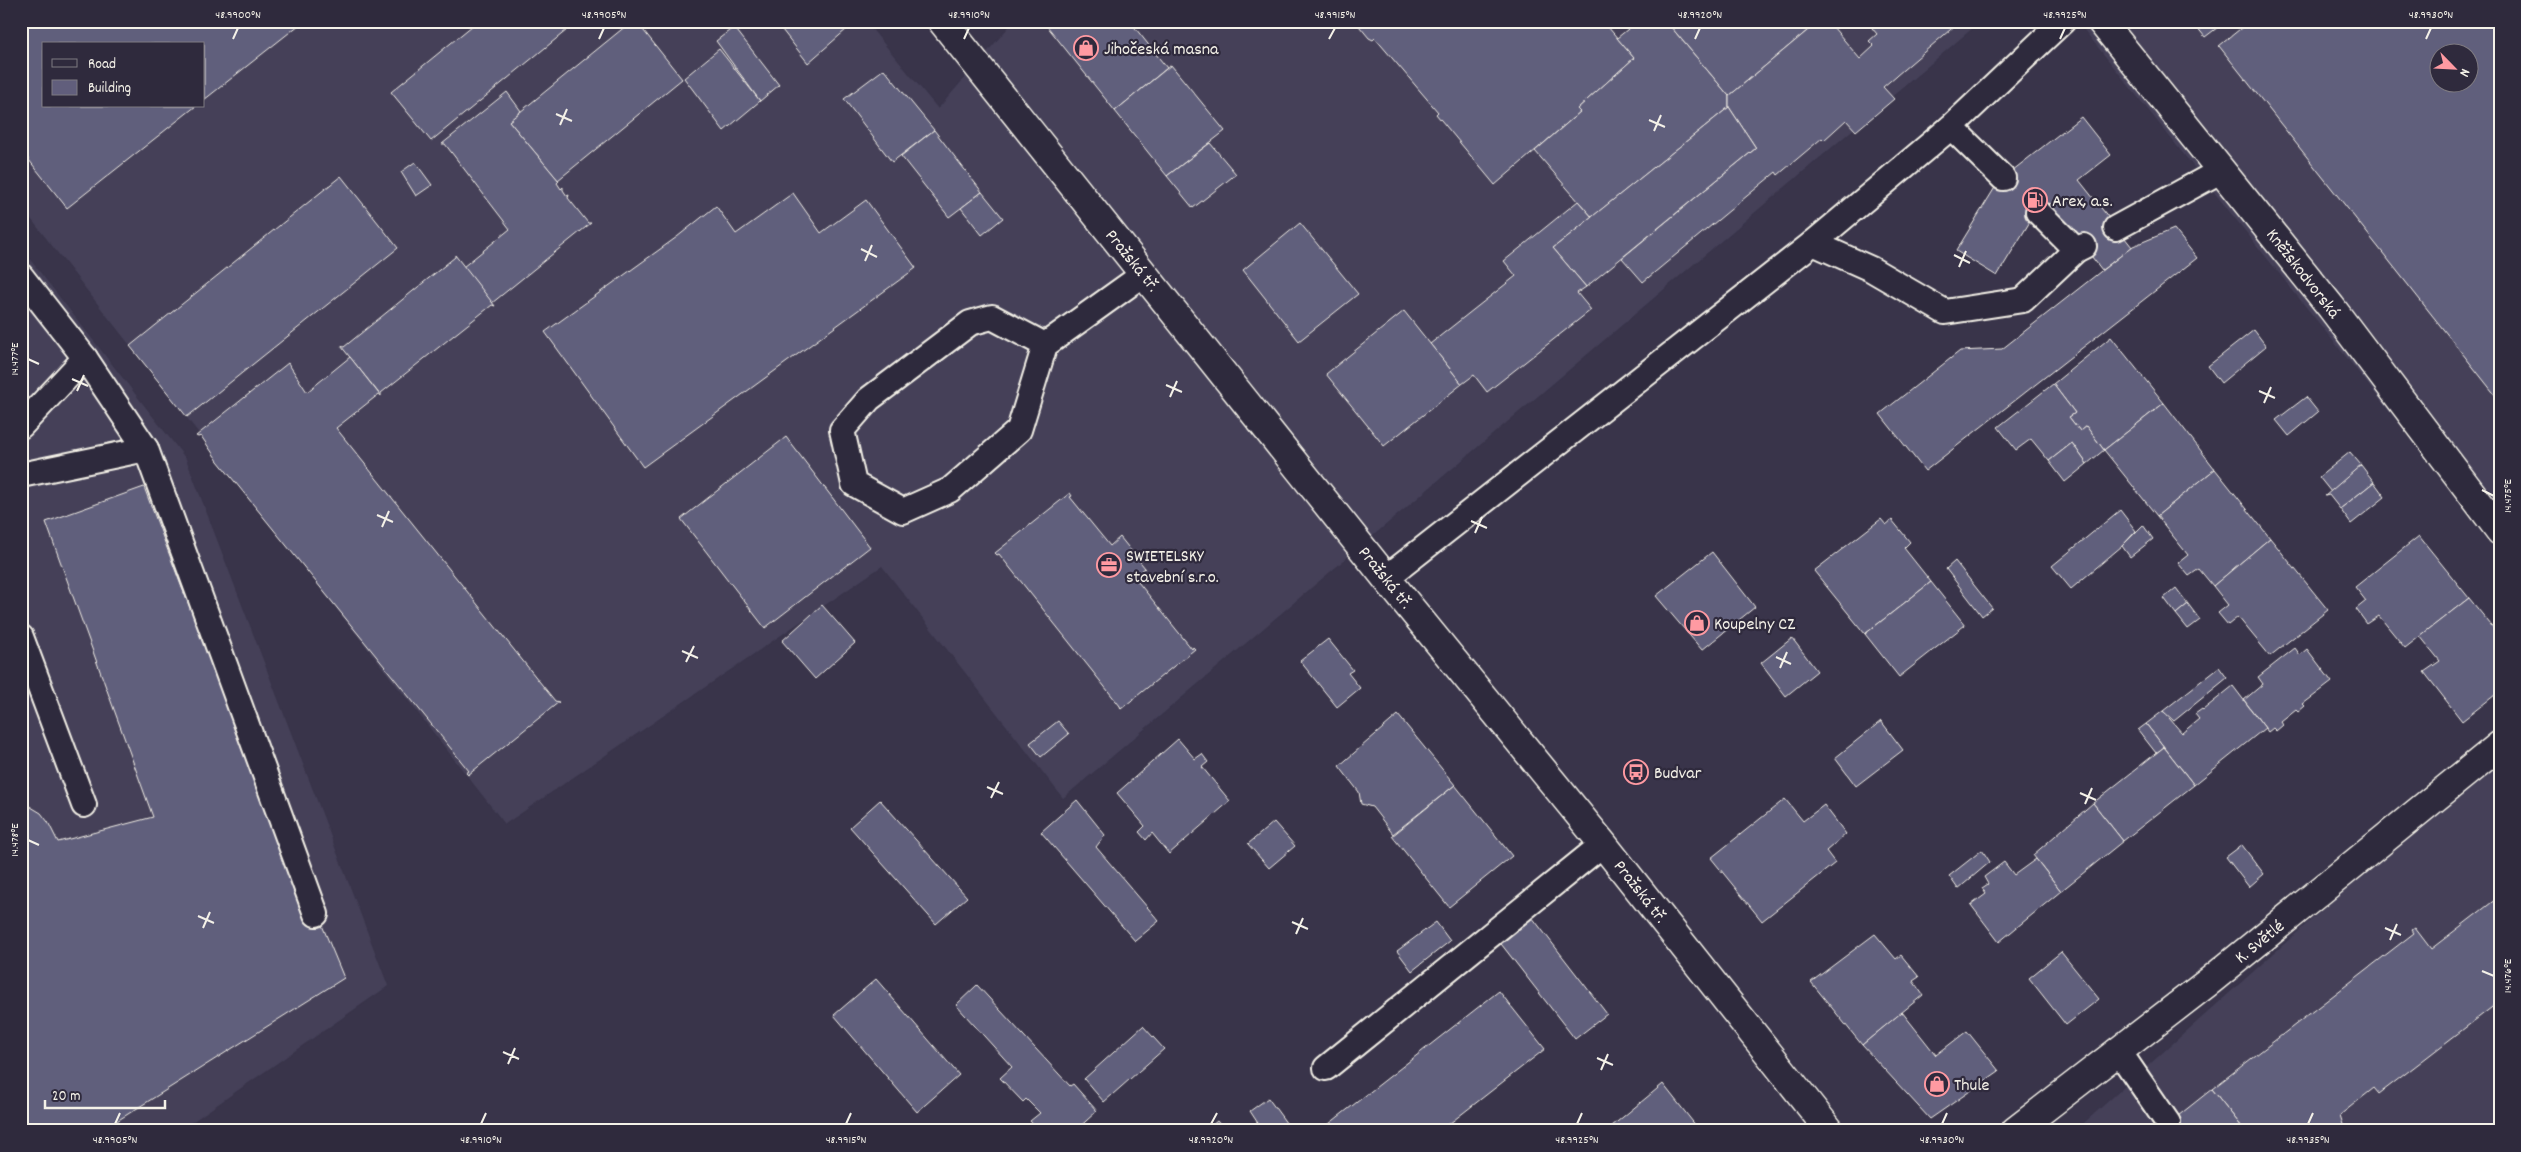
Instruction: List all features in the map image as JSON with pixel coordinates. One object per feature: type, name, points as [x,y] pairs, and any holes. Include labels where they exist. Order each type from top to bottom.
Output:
[{"type":"main road","name":"Pražská tř.","points":[[942,21],[1386,578],[1603,844],[1830,1131]]},
{"type":"main road","name":"Kněžskodvorská","points":[[2101,21],[2331,307],[2500,531]]},
{"type":"main road","name":"K. Světlé","points":[[2015,1131],[2211,980],[2500,745]]},
{"type":"lane","points":[[1386,578],[1813,243],[1951,127],[2063,21]]},
{"type":"lane","points":[[1951,127],[2003,178]]},
{"type":"lane","points":[[2116,228],[2222,170]]},
{"type":"lane","points":[[1813,243],[1871,269],[1945,312],[2023,300],[2080,248],[2038,212]]},
{"type":"lane","points":[[1045,345],[992,317],[970,323],[870,399],[842,430],[854,484],[903,511],[950,490],[1020,430],[1045,345],[1144,274]]},
{"type":"lane","points":[[21,276],[85,358],[146,449],[316,914]]},
{"type":"lane","points":[[21,426],[85,358]]},
{"type":"lane","points":[[21,475],[146,449]]},
{"type":"lane","points":[[21,637],[84,805]]},
{"type":"lane","points":[[1326,1068],[1603,844]]},
{"type":"lane","points":[[2118,1050],[2168,1122]]},
{"type":"shaded area","points":[[21,21],[865,21],[938,109],[1014,21],[1981,21],[1063,798],[882,566],[505,824],[21,206]]},
{"type":"shaded area","points":[[2077,21],[2500,21],[2500,549]]},
{"type":"shaded area","points":[[21,248],[186,459],[388,986],[179,1131],[21,1131]]},
{"type":"shaded area","points":[[2500,751],[2500,1131],[2075,1131]]},
{"type":"building","points":[[21,21],[304,21],[205,99],[205,42],[42,42],[42,108],[193,108],[67,208],[21,150]]},
{"type":"building","points":[[478,21],[578,21],[431,141],[391,92]]},
{"type":"building","points":[[632,21],[636,21],[682,79],[558,180],[509,121]]},
{"type":"building","points":[[775,21],[841,21],[847,29],[808,63]]},
{"type":"building","points":[[1043,21],[1135,21],[1132,24],[1167,68],[1115,111]]},
{"type":"building","points":[[1355,21],[1544,21],[1548,27],[1555,21],[1603,21],[1634,58],[1577,109],[1580,112],[1495,185],[1436,114],[1438,112],[1375,38],[1373,40],[1369,38]]},
{"type":"building","points":[[1638,21],[1666,21],[1729,96],[1729,107],[1592,217],[1535,151],[1580,112],[1577,109],[1634,58],[1617,38]]},
{"type":"building","points":[[1666,21],[1819,21],[1729,96]]},
{"type":"building","points":[[1819,21],[1828,21],[1860,59],[1874,46],[1869,41],[1877,34],[1872,28],[1880,21],[1955,21],[1957,24],[1883,87],[1894,99],[1856,131],[1846,120],[1824,140],[1822,138],[1778,175],[1776,172],[1643,282],[1622,258],[1756,148],[1729,107],[1729,96]]},
{"type":"building","points":[[2192,21],[2226,21],[2205,37]]},
{"type":"building","points":[[2250,21],[2500,21],[2500,401],[2219,46]]},
{"type":"building","points":[[734,27],[779,85],[760,101],[716,41]]},
{"type":"building","points":[[719,49],[760,101],[724,131],[684,78]]},
{"type":"building","points":[[1171,65],[1225,131],[1167,176],[1115,111]]},
{"type":"building","points":[[884,69],[934,130],[892,162],[844,99]]},
{"type":"building","points":[[507,92],[521,111],[509,121],[559,181],[557,183],[561,189],[563,187],[567,196],[569,195],[568,198],[588,223],[591,223],[492,303],[463,267],[510,229],[445,144],[442,144]]},
{"type":"building","points":[[1729,107],[1756,148],[1586,287],[1553,248]]},
{"type":"building","points":[[2081,117],[2111,155],[2079,180],[2132,247],[2102,270],[2050,203],[2034,215],[1997,276],[1956,251],[1999,181]]},
{"type":"building","points":[[934,130],[982,192],[949,217],[901,156]]},
{"type":"building","points":[[1210,143],[1236,174],[1193,208],[1167,176]]},
{"type":"building","points":[[415,162],[432,185],[416,196],[401,172]]},
{"type":"building","points":[[341,176],[398,248],[187,417],[130,346]]},
{"type":"building","points":[[982,192],[1003,218],[982,235],[961,208]]},
{"type":"building","points":[[793,193],[821,233],[866,200],[916,268],[643,467],[545,332],[677,237],[716,206],[736,234]]},
{"type":"building","points":[[1578,201],[1592,217],[1553,248],[1586,287],[1577,293],[1591,310],[1487,392],[1474,375],[1462,384],[1430,344],[1516,276],[1504,261]]},
{"type":"building","points":[[1300,223],[1358,294],[1299,341],[1243,270]]},
{"type":"building","points":[[2174,229],[2197,258],[1925,471],[1880,414],[1960,351],[2002,349],[2133,246]]},
{"type":"building","points":[[455,255],[495,306],[492,305],[381,393],[381,396],[341,346],[344,347],[455,257]]},
{"type":"building","points":[[1404,311],[1462,384],[1384,446],[1326,374]]},
{"type":"building","points":[[2254,330],[2266,346],[2221,383],[2208,366]]},
{"type":"building","points":[[2111,337],[2164,403],[2104,450],[2086,426],[2080,431],[2069,417],[2075,413],[2053,384]]},
{"type":"building","points":[[350,357],[379,394],[336,428],[555,701],[559,702],[468,775],[466,773],[469,771],[218,461],[201,436],[196,436],[288,363],[307,392]]},
{"type":"building","points":[[2053,384],[2075,413],[2069,417],[2080,431],[2086,426],[2104,450],[2087,464],[2072,443],[2049,461],[2031,439],[2016,450],[1998,427]]},
{"type":"building","points":[[2306,397],[2318,412],[2289,436],[2276,420]]},
{"type":"building","points":[[2164,403],[2215,469],[2157,516],[2104,450]]},
{"type":"building","points":[[786,437],[870,547],[765,628],[681,519]]},
{"type":"building","points":[[2072,443],[2087,464],[2065,482],[2049,461]]},
{"type":"building","points":[[2350,452],[2361,465],[2331,492],[2319,477]]},
{"type":"building","points":[[2361,465],[2374,482],[2340,509],[2329,495],[2325,496]]},
{"type":"building","points":[[2215,469],[2270,538],[2213,586],[2199,569],[2189,576],[2178,563],[2188,555],[2157,516]]},
{"type":"building","points":[[2374,482],[2385,497],[2351,524],[2340,509]]},
{"type":"building","points":[[144,487],[182,588],[344,978],[101,1131],[21,1131],[21,801],[41,813],[58,842],[153,817],[46,522]]},
{"type":"building","points":[[1070,493],[1072,496],[1070,497],[1110,546],[1120,537],[1145,568],[1134,577],[1192,649],[1193,647],[1195,649],[1121,709],[999,554],[995,553]]},
{"type":"building","points":[[2120,510],[2136,531],[2122,546],[2071,589],[2052,566]]},
{"type":"building","points":[[1881,519],[1886,525],[1892,520],[1910,542],[1904,548],[1931,582],[1865,634],[1814,571]]},
{"type":"building","points":[[2143,525],[2153,539],[2130,557],[2122,546]]},
{"type":"building","points":[[2419,536],[2469,598],[2405,648],[2379,616],[2367,624],[2356,609],[2366,601],[2355,587]]},
{"type":"building","points":[[2270,538],[2328,610],[2270,656],[2238,617],[2228,625],[2218,613],[2228,605],[2213,586]]},
{"type":"building","points":[[1712,552],[1755,607],[1702,650],[1656,596]]},
{"type":"building","points":[[1955,561],[1992,608],[1982,616],[1946,569]]},
{"type":"building","points":[[1931,582],[1965,625],[1899,677],[1865,634]]},
{"type":"building","points":[[2176,588],[2188,604],[2176,614],[2164,598]]},
{"type":"building","points":[[2469,598],[2500,636],[2500,691],[2462,721],[2424,672],[2440,661],[2420,636]]},
{"type":"building","points":[[2188,604],[2200,620],[2188,629],[2176,614]]},
{"type":"building","points":[[822,605],[855,643],[815,679],[782,641]]},
{"type":"building","points":[[1792,638],[1817,671],[1786,696],[1761,663]]},
{"type":"building","points":[[1328,639],[1353,670],[1348,673],[1360,688],[1337,707],[1300,661]]},
{"type":"building","points":[[2295,648],[2300,655],[2307,649],[2332,682],[2303,704],[2305,706],[2298,712],[2296,710],[2281,722],[2283,725],[2276,731],[2273,728],[2268,732],[2244,700],[2263,684],[2258,677]]},
{"type":"building","points":[[2219,667],[2227,678],[2174,721],[2163,711]]},
{"type":"building","points":[[2233,686],[2265,728],[2194,785],[2146,724],[2163,711],[2182,733],[2199,719],[2195,714],[2203,710]]},
{"type":"building","points":[[1398,715],[1455,785],[1393,834],[1372,807],[1361,804],[1359,792],[1339,766]]},
{"type":"building","points":[[1058,721],[1069,734],[1041,757],[1030,743]]},
{"type":"building","points":[[1881,721],[1903,750],[1856,786],[1835,758]]},
{"type":"building","points":[[2146,724],[2164,747],[2156,753],[2138,730]]},
{"type":"building","points":[[1178,739],[1195,759],[1202,754],[1208,762],[1202,767],[1230,801],[1169,854],[1152,833],[1146,840],[1139,832],[1145,826],[1117,793]]},
{"type":"building","points":[[2164,747],[2194,785],[2123,841],[2093,803]]},
{"type":"building","points":[[1455,785],[1512,856],[1449,907],[1392,836]]},
{"type":"building","points":[[1785,799],[1803,821],[1824,805],[1846,834],[1826,851],[1835,863],[1762,921],[1711,858]]},
{"type":"building","points":[[880,800],[967,897],[936,924],[850,827]]},
{"type":"building","points":[[1077,800],[1105,835],[1096,847],[1159,921],[1135,941],[1041,832]]},
{"type":"building","points":[[2093,803],[2123,841],[2061,891],[2033,855]]},
{"type":"building","points":[[1274,822],[1295,846],[1269,868],[1248,844]]},
{"type":"building","points":[[2242,845],[2264,874],[2249,887],[2226,857]]},
{"type":"building","points":[[1982,850],[1990,862],[1958,889],[1949,876]]},
{"type":"building","points":[[2036,859],[2061,891],[1999,942],[1971,905],[1986,894],[1982,888],[1988,884],[1984,877],[2004,862],[2014,875]]},
{"type":"building","points":[[2500,896],[2500,1001],[2379,1094],[2374,1088],[2340,1115],[2345,1131],[2245,1131],[2212,1089],[2414,933],[2412,930],[2415,928],[2431,949]]},
{"type":"building","points":[[1532,917],[1607,1014],[1575,1039],[1498,940]]},
{"type":"building","points":[[1436,922],[1450,941],[1412,971],[1397,951]]},
{"type":"building","points":[[1875,934],[1896,959],[1901,955],[1919,977],[1913,981],[1923,995],[1862,1045],[1811,982]]},
{"type":"building","points":[[2061,952],[2099,999],[2066,1025],[2029,978]]},
{"type":"building","points":[[876,979],[959,1075],[917,1112],[834,1015]]},
{"type":"building","points":[[977,985],[1070,1086],[1073,1084],[1097,1111],[1075,1131],[1039,1131],[1030,1121],[1040,1113],[1026,1099],[1023,1102],[1000,1078],[1012,1067],[956,1005]]},
{"type":"building","points":[[1499,991],[1545,1049],[1440,1131],[1320,1131]]},
{"type":"building","points":[[1902,1012],[1936,1055],[1967,1031],[1999,1071],[1930,1119],[1862,1045]]},
{"type":"building","points":[[1143,1026],[1164,1049],[1104,1102],[1084,1079]]},
{"type":"building","points":[[1663,1084],[1700,1131],[1606,1131]]},
{"type":"building","points":[[2212,1089],[2245,1131],[2159,1131]]},
{"type":"building","points":[[1268,1098],[1292,1131],[1263,1131],[1250,1111]]},
{"type":"building","points":[[1217,1121],[1225,1131],[1205,1131]]},
{"type":"place","name":"Jihočeská masna","points":[[1086,48]]},
{"type":"place","name":"Arex, a.s.","points":[[2035,200]]},
{"type":"place","name":"SWIETELSKY stavební s.r.o.","points":[[1109,565]]},
{"type":"place","name":"Koupelny CZ","points":[[1697,623]]},
{"type":"place","name":"Budvar","points":[[1636,772]]},
{"type":"place","name":"Thule","points":[[1937,1084]]}]
